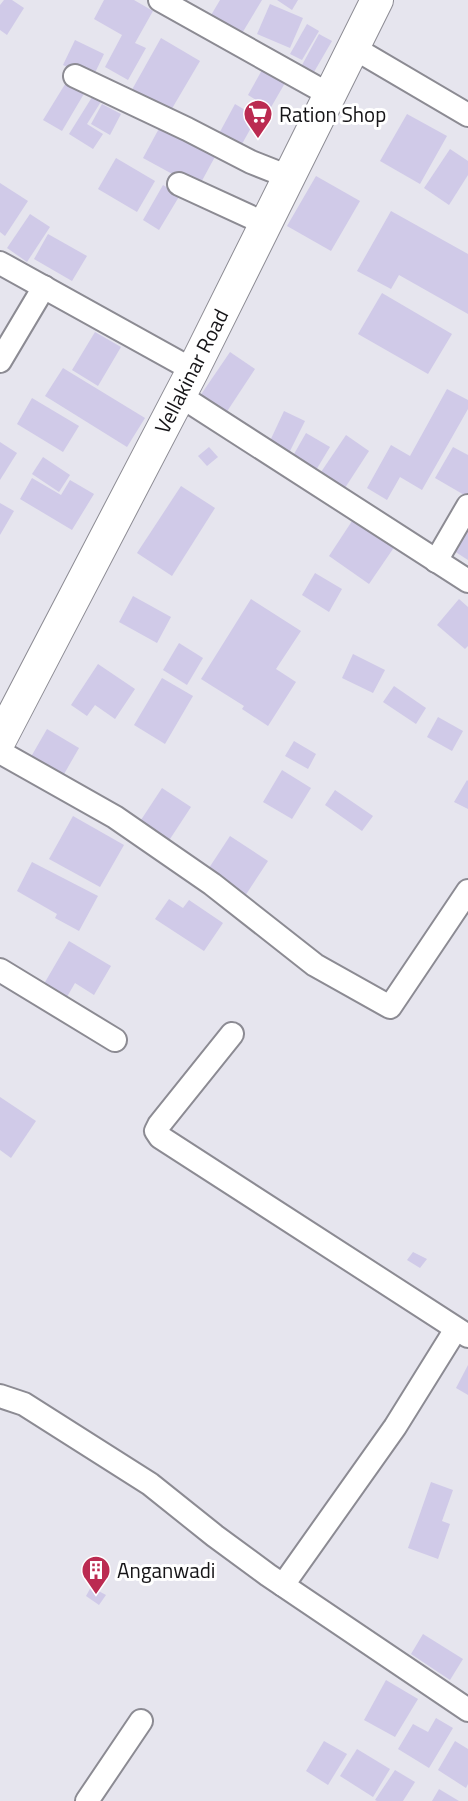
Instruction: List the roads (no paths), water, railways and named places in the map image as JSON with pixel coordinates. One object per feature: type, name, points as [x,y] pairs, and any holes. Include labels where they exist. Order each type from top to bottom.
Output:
[{"type":"main road","name":"Vellakinar Road","points":[[0,740],[186,383],[377,0]]},
{"type":"street","points":[[160,0],[330,95]]},
{"type":"street","points":[[354,48],[468,115]]},
{"type":"street","points":[[75,76],[251,162],[289,177]]},
{"type":"street","points":[[179,184],[266,224]]},
{"type":"street","points":[[0,263],[44,287],[186,383],[436,561],[468,581]]},
{"type":"street","points":[[0,361],[44,287]]},
{"type":"street","points":[[436,561],[468,506]]},
{"type":"street","points":[[0,752],[115,817],[212,884],[315,965],[390,1007],[468,891]]},
{"type":"street","points":[[0,970],[115,1040]]},
{"type":"street","points":[[232,1034],[159,1125],[156,1131],[160,1137],[462,1333],[283,1585]]},
{"type":"street","points":[[0,1396],[24,1404],[150,1484],[215,1536],[283,1585],[468,1710]]},
{"type":"street","points":[[87,1801],[141,1721]]},
{"type":"place","name":"Ration Shop","points":[[258,140]]},
{"type":"place","name":"Anganwadi","points":[[96,1596]]}]
